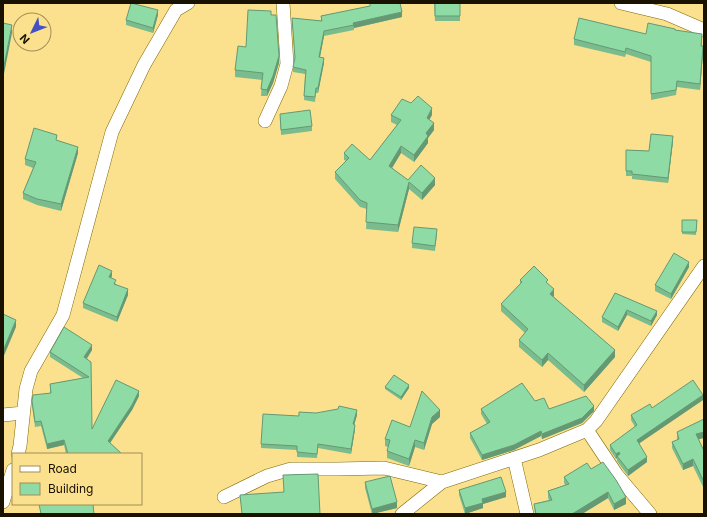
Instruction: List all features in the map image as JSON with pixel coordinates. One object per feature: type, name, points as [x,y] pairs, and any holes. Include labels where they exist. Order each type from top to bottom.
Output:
[{"type":"street","points":[[265,121],[281,86],[287,64],[283,3]]},
{"type":"street","points":[[621,3],[644,6],[704,30]]},
{"type":"street","points":[[18,453],[26,389],[31,371],[63,315],[112,132],[144,65],[176,10],[183,4]]},
{"type":"street","points":[[402,514],[442,482],[538,450],[587,430],[596,421],[704,266]]},
{"type":"street","points":[[3,415],[23,413]]},
{"type":"street","points":[[587,430],[613,470],[650,514]]},
{"type":"street","points":[[514,458],[527,514]]},
{"type":"street","points":[[224,497],[267,476],[291,468],[384,468],[442,482]]},
{"type":"street","points":[[3,502],[12,473]]},
{"type":"building","points":[[131,3],[158,10],[153,28],[126,20]]},
{"type":"building","points":[[370,3],[400,3],[402,12],[353,23],[354,25],[324,31],[319,57],[324,58],[318,88],[316,88],[315,97],[304,96],[306,70],[293,67],[295,58],[292,18],[322,21],[321,16],[370,6]]},
{"type":"building","points":[[435,3],[460,3],[460,16],[435,16]]},
{"type":"building","points":[[248,10],[271,11],[271,15],[276,15],[279,56],[267,90],[261,89],[263,73],[235,70],[238,46],[246,47]]},
{"type":"building","points":[[579,18],[646,34],[648,23],[675,30],[702,34],[701,46],[703,46],[700,84],[677,81],[676,90],[651,94],[651,56],[626,48],[625,52],[574,39]]},
{"type":"building","points":[[3,23],[12,25],[3,71]]},
{"type":"building","points":[[418,96],[432,108],[427,118],[434,123],[426,133],[428,136],[414,155],[401,146],[389,166],[408,180],[421,165],[435,178],[422,193],[409,182],[398,225],[366,222],[367,203],[360,200],[335,172],[349,158],[344,153],[352,144],[370,160],[401,120],[391,115],[402,99],[411,103]]},
{"type":"building","points":[[310,110],[312,126],[281,130],[280,114]]},
{"type":"building","points":[[34,128],[57,135],[56,140],[78,147],[61,204],[37,199],[23,193],[36,162],[25,159]]},
{"type":"building","points":[[651,134],[673,136],[668,178],[632,174],[632,171],[626,171],[626,150],[649,151]]},
{"type":"building","points":[[682,220],[697,220],[696,232],[682,232]]},
{"type":"building","points":[[414,227],[437,229],[435,246],[412,243]]},
{"type":"building","points":[[674,253],[689,262],[671,294],[655,285]]},
{"type":"building","points":[[99,265],[112,271],[109,277],[116,280],[114,284],[128,289],[117,317],[83,303]]},
{"type":"building","points":[[534,266],[548,280],[546,282],[554,289],[550,294],[615,350],[584,385],[548,353],[542,360],[519,340],[528,329],[501,304],[522,282],[520,280]]},
{"type":"building","points":[[615,293],[657,311],[651,321],[627,310],[618,327],[602,317]]},
{"type":"building","points":[[3,314],[16,320],[3,351]]},
{"type":"building","points":[[64,327],[92,345],[84,357],[91,362],[92,429],[116,380],[139,391],[132,405],[108,441],[121,453],[68,453],[64,440],[47,444],[41,421],[35,422],[32,401],[33,395],[51,393],[50,384],[89,377],[50,352]]},
{"type":"building","points":[[394,375],[409,385],[401,397],[385,387]]},
{"type":"building","points":[[693,380],[703,395],[637,440],[647,457],[628,470],[617,456],[620,454],[619,452],[616,454],[610,445],[637,425],[631,415],[650,404],[652,408]]},
{"type":"building","points":[[522,383],[535,401],[544,398],[549,409],[586,396],[594,406],[582,418],[542,434],[541,431],[514,445],[482,455],[470,433],[490,422],[481,409]]},
{"type":"building","points":[[422,391],[440,410],[432,417],[424,443],[415,440],[409,459],[387,451],[390,440],[385,439],[392,420],[410,427]]},
{"type":"building","points":[[339,406],[357,410],[353,424],[355,425],[351,449],[318,444],[317,454],[297,452],[297,446],[261,444],[263,414],[299,416],[299,412],[316,413],[338,409]]},
{"type":"building","points":[[704,419],[704,432],[696,434],[704,451],[704,482],[693,459],[683,464],[672,442],[679,439],[677,432]]},
{"type":"building","points":[[603,462],[626,497],[614,504],[608,492],[572,514],[536,514],[534,504],[552,500],[548,491],[569,484],[564,477],[587,463],[591,469]]},
{"type":"building","points":[[318,474],[320,514],[242,514],[240,495],[284,492],[283,475]]},
{"type":"building","points":[[390,476],[397,502],[372,509],[365,482]]},
{"type":"building","points":[[501,477],[506,492],[482,499],[483,503],[465,508],[459,490]]},
{"type":"building","points":[[39,505],[93,505],[94,514],[41,514]]}]
